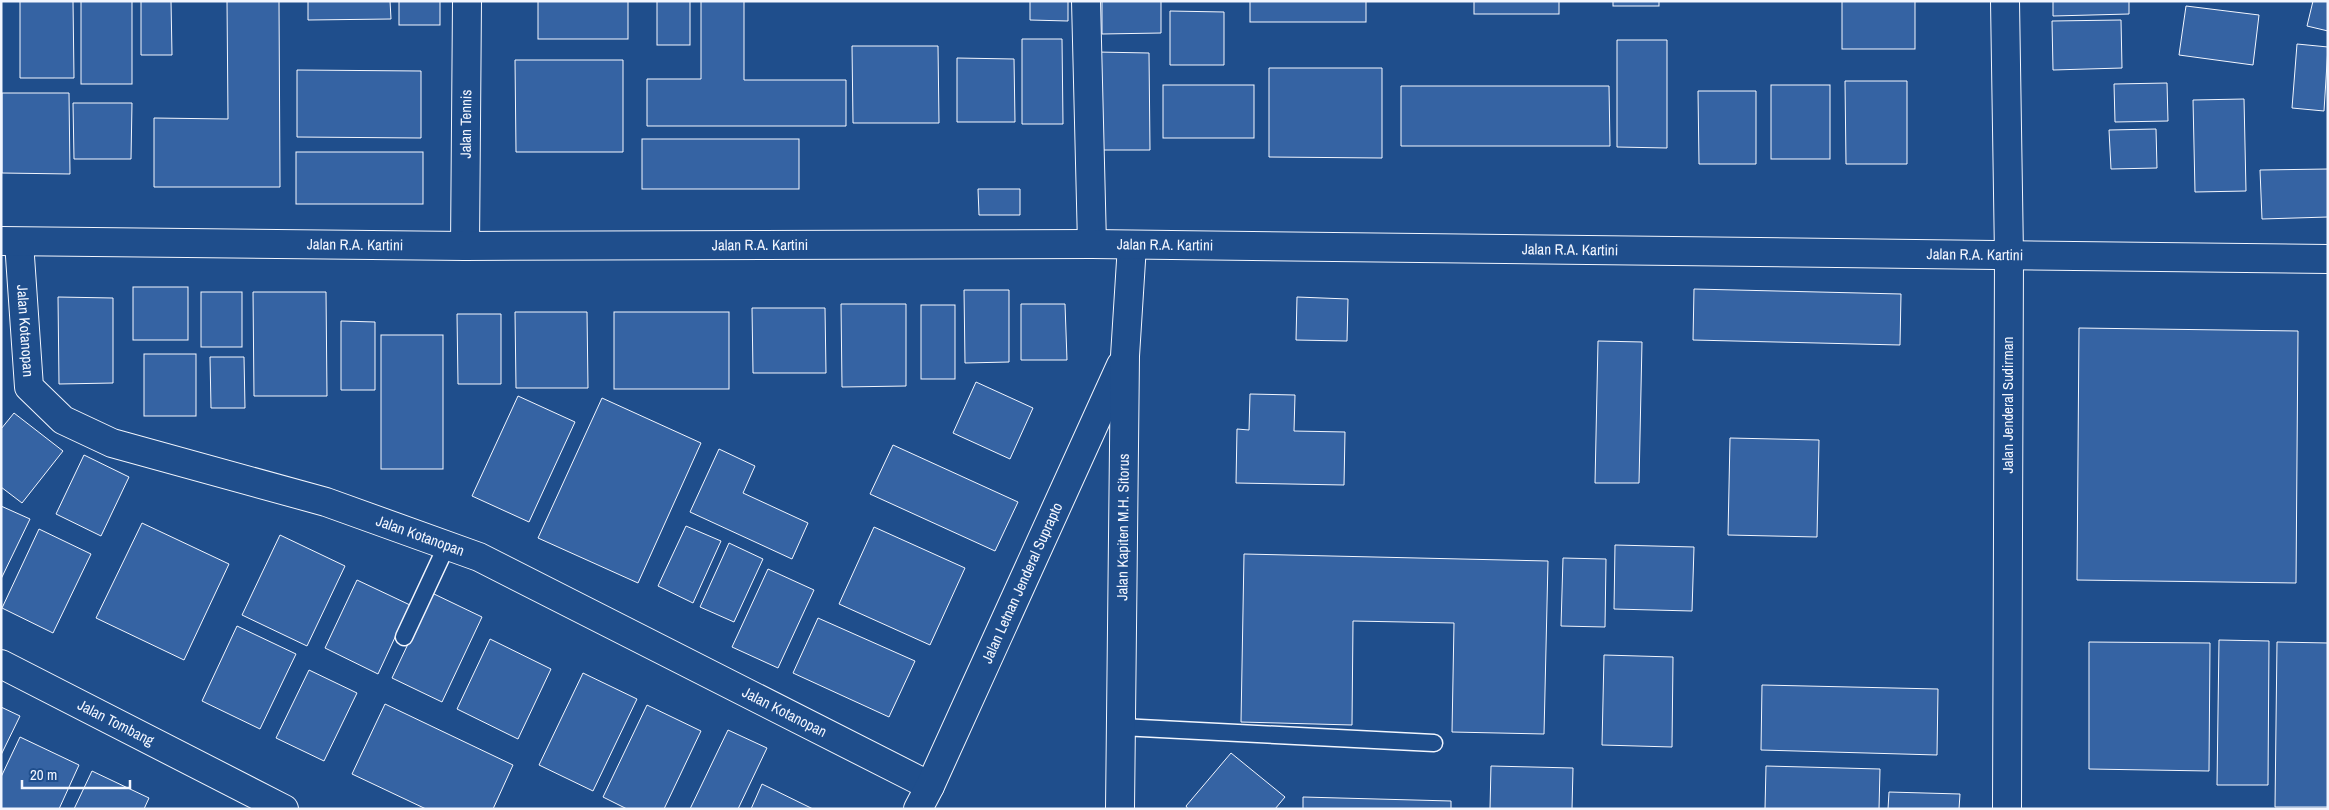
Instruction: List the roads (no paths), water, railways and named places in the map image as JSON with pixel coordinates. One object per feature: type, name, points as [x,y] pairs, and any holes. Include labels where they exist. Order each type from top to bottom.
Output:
[{"type":"street","name":"Jalan Tennis","points":[[465,246],[467,1]]},
{"type":"street","points":[[1086,1],[1092,244]]},
{"type":"street","name":"Jalan Jenderal Sudirman","points":[[2005,1],[2009,256],[2007,809]]},
{"type":"street","name":"Jalan R.A. Kartini","points":[[10,241],[465,246],[1092,244],[2328,259]]},
{"type":"street","name":"Jalan Kotanopan","points":[[10,241],[29,387],[63,420],[112,443],[326,502],[446,547],[479,557],[581,608],[924,797]]},
{"type":"street","name":"Jalan Kapiten M.H. Sitorus","points":[[1120,809],[1125,356],[1132,245]]},
{"type":"street","name":"Jalan Letnan Jenderal Suprapto","points":[[924,797],[1125,356]]},
{"type":"street","name":"Jalan Tombang","points":[[1,664],[284,809]]},
{"type":"lane","points":[[404,637],[446,547]]},
{"type":"lane","points":[[1121,727],[1434,743]]}]
